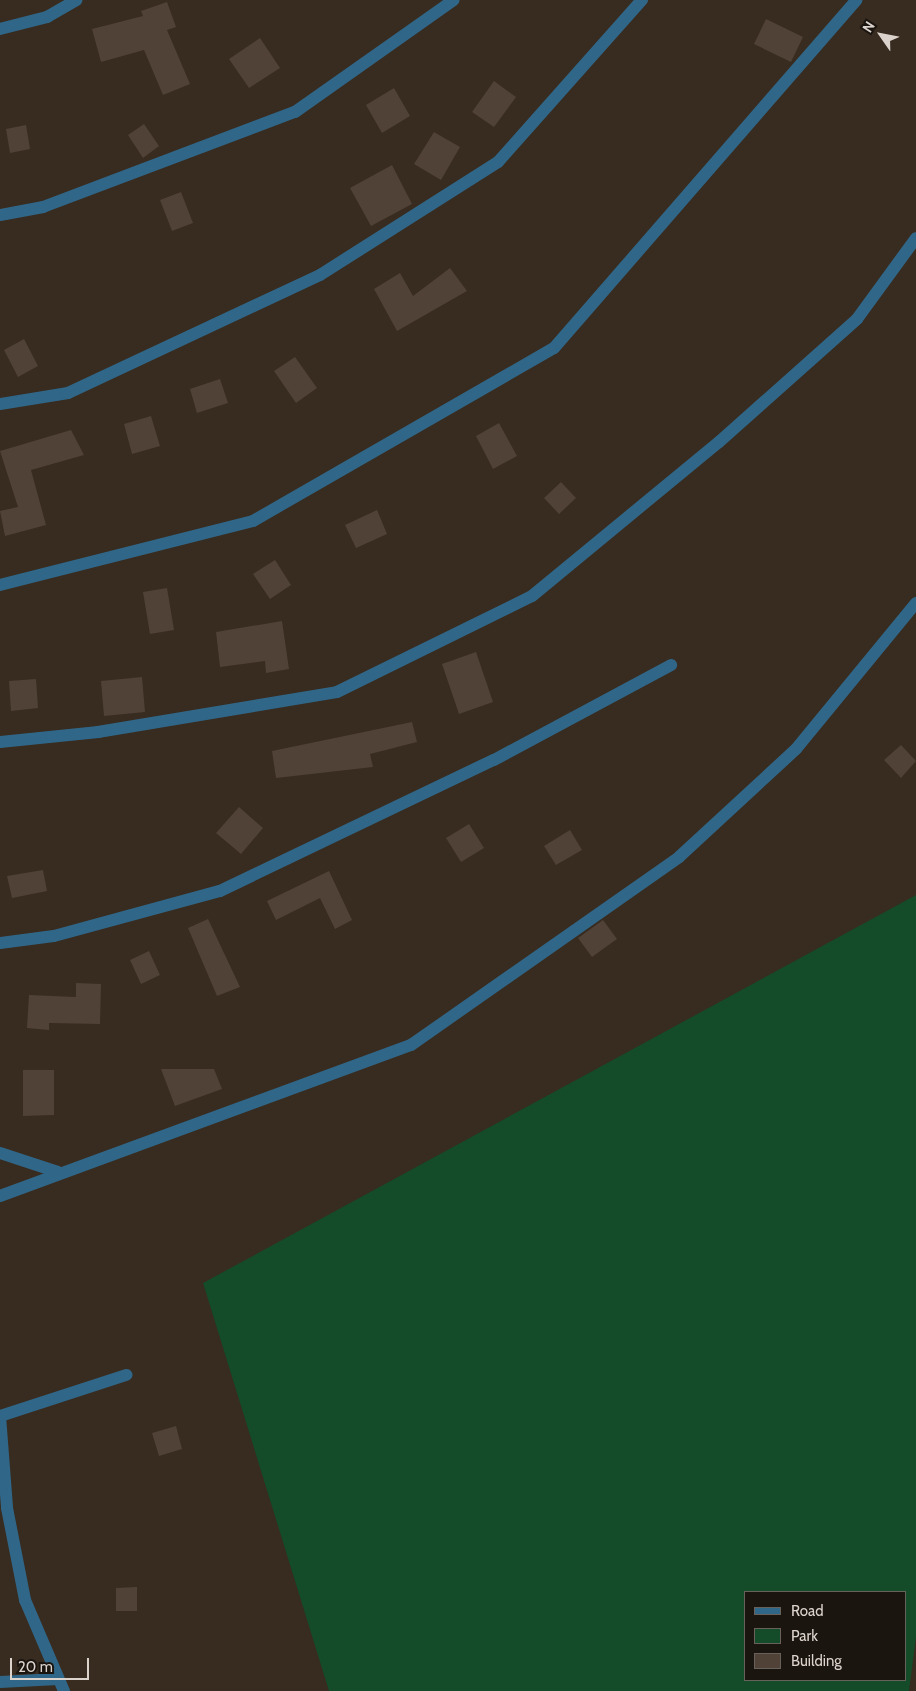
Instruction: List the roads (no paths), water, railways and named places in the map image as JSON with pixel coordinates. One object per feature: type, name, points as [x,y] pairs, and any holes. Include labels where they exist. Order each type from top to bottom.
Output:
[{"type":"street","points":[[0,29],[47,17],[77,0]]},
{"type":"street","points":[[0,215],[43,207],[295,112],[454,0]]},
{"type":"street","points":[[0,404],[68,393],[320,275],[498,162],[642,0]]},
{"type":"street","points":[[0,585],[253,521],[554,348],[856,0]]},
{"type":"street","points":[[0,742],[98,732],[337,692],[532,596],[719,442],[857,319],[916,238]]},
{"type":"street","points":[[0,1196],[58,1172],[411,1045],[679,857],[796,749],[916,603]]},
{"type":"street","points":[[0,943],[54,936],[220,891],[494,760],[671,665]]},
{"type":"street","points":[[0,1153],[58,1172]]},
{"type":"street","points":[[64,1691],[25,1600],[3,1508],[0,1416],[126,1375]]},
{"type":"street","points":[[0,1682],[58,1679]]}]
